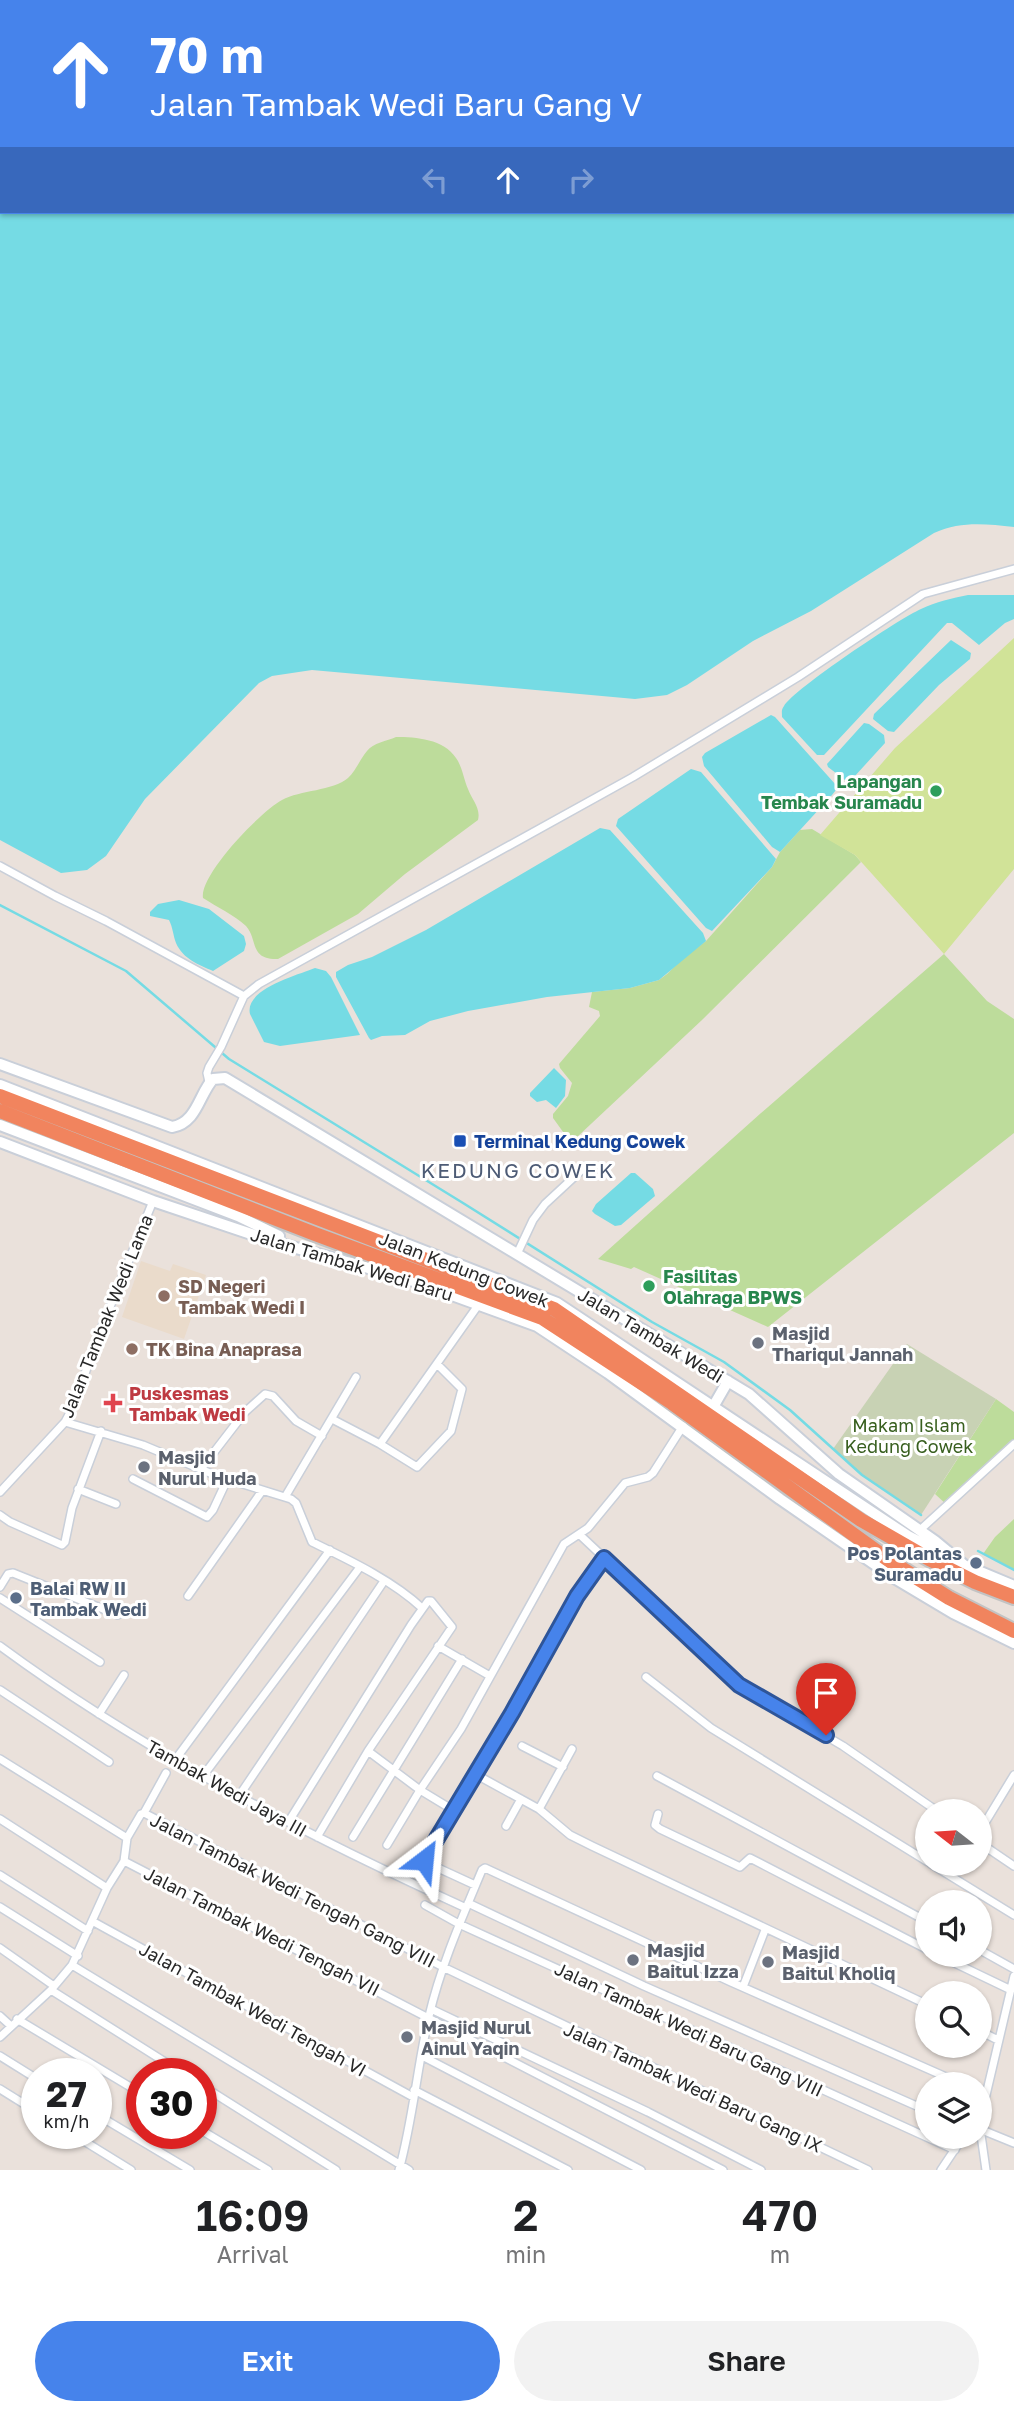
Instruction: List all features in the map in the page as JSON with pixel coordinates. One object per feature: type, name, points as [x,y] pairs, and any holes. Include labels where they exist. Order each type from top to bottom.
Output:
[{"type":"highway","name":"Jalan Kedung Cowek","points":[[0,1096],[554,1309],[861,1520],[929,1559],[975,1582],[1014,1597]]},
{"type":"highway","name":"Jalan Kedung Cowek","points":[[0,1111],[328,1239],[542,1318],[672,1403],[924,1583],[979,1615],[1014,1631]]},
{"type":"highway","points":[[830,1534],[850,1531]]},
{"type":"main road","points":[[0,1065],[173,1127],[185,1122],[192,1115],[209,1082]]},
{"type":"main road","name":"Jalan Tambak Wedi","points":[[209,1082],[225,1078],[519,1250],[728,1381],[749,1395],[839,1474],[920,1530],[964,1565]]},
{"type":"main road","points":[[0,1085],[545,1297],[571,1311],[908,1536],[964,1565],[1014,1586]]},
{"type":"main road","points":[[0,1125],[238,1216],[268,1233],[331,1256]]},
{"type":"main road","name":"Jalan Tambak Wedi Baru","points":[[0,1142],[153,1201],[278,1243],[408,1279],[550,1332],[683,1426]]},
{"type":"main road","points":[[713,1407],[728,1381]]},
{"type":"main road","points":[[683,1426],[780,1499],[896,1579],[953,1613],[1014,1643]]},
{"type":"main road","points":[[831,1486],[839,1474]]},
{"type":"street","points":[[209,1082],[207,1073],[244,996],[259,984],[644,771],[809,670],[923,594],[1014,569]]},
{"type":"street","points":[[0,866],[244,996]]},
{"type":"street","points":[[519,1250],[545,1204],[586,1166]]},
{"type":"street","name":"Jalan Tambak Wedi Lama","points":[[0,1492],[65,1422],[74,1405],[97,1339],[153,1201]]},
{"type":"street","points":[[380,1444],[479,1304]]},
{"type":"street","points":[[332,1419],[417,1467],[451,1431],[462,1387],[438,1364]]},
{"type":"street","points":[[285,1497],[356,1377]]},
{"type":"street","points":[[201,1469],[245,1412],[265,1394],[272,1396],[296,1420],[322,1436]]},
{"type":"street","points":[[65,1422],[142,1445],[227,1480],[285,1497],[296,1503],[309,1539],[384,1581],[422,1608]]},
{"type":"street","points":[[387,1845],[461,1729],[561,1549],[579,1535],[625,1483],[648,1477],[653,1472],[683,1426]]},
{"type":"street","points":[[0,1515],[62,1545],[78,1489],[101,1432]]},
{"type":"street","points":[[920,1530],[1014,1444]]},
{"type":"street","points":[[133,1479],[206,1517],[217,1502],[227,1480]]},
{"type":"street","points":[[78,1489],[116,1504]]},
{"type":"street","points":[[188,1596],[262,1491]]},
{"type":"street","points":[[579,1535],[739,1685],[832,1738],[920,1799]]},
{"type":"street","points":[[175,1760],[330,1550]]},
{"type":"street","points":[[475,1885],[424,1860],[535,1674],[577,1596],[604,1558]]},
{"type":"street","points":[[204,1776],[360,1567]]},
{"type":"street","points":[[0,1587],[8,1574],[13,1573],[118,1615]]},
{"type":"street","points":[[239,1796],[384,1581]]},
{"type":"street","points":[[0,1598],[100,1662]]},
{"type":"street","points":[[289,1821],[422,1608],[430,1601],[452,1625],[368,1751],[317,1837]]},
{"type":"street","name":"Tambak Wedi Jaya III","points":[[0,1646],[99,1714],[175,1760],[317,1837],[377,1867],[915,2105]]},
{"type":"street","points":[[438,1646],[490,1676]]},
{"type":"street","points":[[353,1837],[463,1659]]},
{"type":"street","points":[[99,1714],[124,1675]]},
{"type":"street","points":[[646,1676],[711,1728],[915,1854]]},
{"type":"street","points":[[0,1690],[109,1762]]},
{"type":"street","points":[[522,1746],[563,1767]]},
{"type":"street","points":[[538,1809],[572,1749]]},
{"type":"street","points":[[368,1751],[420,1790],[453,1810]]},
{"type":"street","points":[[0,1759],[127,1838]]},
{"type":"street","points":[[124,1861],[127,1838],[166,1773]]},
{"type":"street","points":[[475,1774],[538,1809],[570,1835],[915,1999]]},
{"type":"street","points":[[657,1776],[915,1915]]},
{"type":"street","points":[[992,1812],[1014,1776]]},
{"type":"street","points":[[506,1826],[521,1799]]},
{"type":"street","name":"Jalan Tambak Wedi Tengah Gang VIII","points":[[144,1813],[443,1968]]},
{"type":"street","points":[[658,1814],[655,1825],[660,1829],[740,1867],[750,1858],[915,1943]]},
{"type":"street","points":[[0,1819],[107,1888]]},
{"type":"street","points":[[992,1851],[1014,1866]]},
{"type":"street","name":"Jalan Tambak Wedi Tengah VII","points":[[0,2037],[52,1988],[72,1965],[107,1888],[124,1861],[430,2013]]},
{"type":"street","points":[[400,2168],[430,2013],[459,1924],[485,1868],[935,2072]]},
{"type":"street","points":[[0,1875],[88,1931]]},
{"type":"street","points":[[950,1876],[1014,1915]]},
{"type":"street","name":"Jalan Tambak Wedi Baru Gang VIII","points":[[425,1905],[459,1924],[955,2150]]},
{"type":"street","points":[[0,1907],[78,1956]]},
{"type":"street","name":"Jalan Tambak Wedi Tengah VI","points":[[92,1921],[414,2094],[568,2170]]},
{"type":"street","points":[[743,1987],[765,1930]]},
{"type":"street","points":[[0,1948],[52,1988],[159,2058]]},
{"type":"street","points":[[992,1957],[1014,1969]]},
{"type":"street","points":[[72,1965],[400,2168],[409,2170]]},
{"type":"street","points":[[963,1967],[1011,1990]]},
{"type":"street","name":"Jalan Tambak Wedi Baru Gang IX","points":[[443,1968],[868,2170]]},
{"type":"street","points":[[989,2072],[1014,1976]]},
{"type":"street","points":[[430,2013],[723,2170]]},
{"type":"street","points":[[430,2013],[649,2112],[761,2170]]},
{"type":"street","points":[[0,2016],[80,2058]]},
{"type":"street","points":[[992,2037],[998,2040]]},
{"type":"street","points":[[0,2056],[21,2068]]},
{"type":"street","points":[[422,2056],[641,2170]]},
{"type":"street","points":[[0,2090],[21,2102]]},
{"type":"street","points":[[217,2095],[336,2170]]},
{"type":"street","points":[[112,2124],[190,2170]]},
{"type":"street","points":[[992,2134],[1014,2143]]},
{"type":"street","points":[[217,2140],[268,2170]]},
{"type":"street","points":[[97,2149],[131,2170]]},
{"type":"street","points":[[983,2149],[986,2170]]},
{"type":"street","points":[[941,2170],[955,2150]]},
{"type":"shaded area","name":"SD Negeri Tambak Wedi I","points":[[141,1261],[170,1271],[173,1264],[206,1275],[184,1339],[122,1317]]},
{"type":"green space","name":"Lapangan Tembak Suramadu","points":[[1014,638],[1014,869],[944,954],[855,855],[820,835],[895,748]]},
{"type":"green space","points":[[396,737],[429,740],[451,752],[460,765],[477,808],[478,820],[405,874],[358,914],[278,959],[262,956],[246,926],[203,898],[204,888],[211,875],[233,845],[272,806],[289,797],[342,782],[351,775],[370,748]]},
{"type":"green space","points":[[812,829],[855,855],[861,862],[702,1020],[576,1138],[566,1136],[553,1118],[553,1114],[568,1096],[572,1083],[559,1064],[600,1016],[599,1011],[589,1007],[592,992],[630,988],[659,980],[706,941],[772,867],[780,852],[800,830]]},
{"type":"green space","points":[[944,954],[987,1001],[1014,1019],[1014,1133],[768,1327],[634,1267],[631,1269],[598,1259],[761,1113]]},
{"type":"green space","name":"Makam Islam Kedung Cowek","points":[[907,1344],[996,1399],[921,1515],[862,1475],[833,1449]]},
{"type":"green space","points":[[996,1399],[1014,1412],[1014,1444],[947,1505],[935,1494]]},
{"type":"green space","points":[[1014,1519],[1014,1570],[983,1554],[995,1537]]},
{"type":"water","points":[[0,214],[1014,214],[1014,527],[964,525],[934,533],[811,611],[753,641],[687,685],[667,695],[635,699],[312,670],[272,676],[259,683],[145,799],[106,856],[87,870],[61,873],[0,840]]},
{"type":"water","points":[[968,595],[1014,595],[1014,619],[1005,623],[979,645],[952,623],[947,623],[824,755],[817,755],[782,717],[783,707],[792,697],[871,639],[921,609]]},
{"type":"water","points":[[951,640],[971,653],[970,659],[939,685],[894,732],[888,731],[873,719],[874,714]]},
{"type":"water","points":[[771,715],[836,785],[832,795],[780,852],[772,847],[704,766],[702,757]]},
{"type":"water","points":[[864,723],[884,735],[885,743],[854,777],[845,780],[827,764]]},
{"type":"water","points":[[691,769],[701,772],[776,859],[772,867],[712,931],[706,928],[616,826],[618,819]]},
{"type":"water","points":[[600,828],[610,830],[703,933],[706,941],[659,980],[630,988],[547,997],[468,1011],[430,1021],[405,1035],[382,1036],[371,1040],[369,1038],[336,977],[336,972],[426,930]]},
{"type":"water","points":[[179,900],[209,909],[244,936],[244,951],[213,971],[187,957],[176,943],[169,920],[150,916],[150,912],[158,904]]},
{"type":"water","points":[[315,968],[326,971],[331,977],[360,1035],[280,1046],[264,1042],[250,1014],[250,1005],[255,997],[274,984]]},
{"type":"water","points":[[554,1068],[566,1080],[565,1096],[556,1108],[546,1100],[537,1102],[530,1096]]},
{"type":"water","points":[[631,1173],[635,1173],[653,1189],[655,1196],[621,1225],[615,1226],[592,1211],[596,1204]]},
{"type":"waterway","points":[[0,905],[126,971],[229,1059],[652,1322],[724,1362],[790,1410],[862,1475],[921,1515]]},
{"type":"waterway","points":[[978,1551],[1014,1570]]},
{"type":"place","name":"Lapangan Tembak Suramadu","points":[[936,791]]},
{"type":"place","name":"Terminal Kedung Cowek","points":[[460,1141]]},
{"type":"place","name":"Fasilitas Olahraga BPWS","points":[[649,1286]]},
{"type":"place","name":"SD Negeri Tambak Wedi I","points":[[164,1296]]},
{"type":"place","name":"Masjid Thariqul Jannah","points":[[758,1343]]},
{"type":"place","name":"TK Bina Anaprasa","points":[[132,1349]]},
{"type":"place","name":"Puskesmas Tambak Wedi","points":[[113,1403]]},
{"type":"place","name":"Masjid Nurul Huda","points":[[144,1467]]},
{"type":"place","name":"Pos Polantas Suramadu","points":[[976,1563]]},
{"type":"place","name":"Balai RW II Tambak Wedi","points":[[16,1598]]},
{"type":"place","name":"Masjid Baitul Izza","points":[[633,1960]]},
{"type":"place","name":"Masjid Baitul Kholiq","points":[[768,1962]]},
{"type":"place","name":"Masjid Nurul Ainul Yaqin","points":[[407,2037]]},
{"type":"district","name":"KEDUNG COWEK","points":[[518,1170]]},
{"type":"route","points":[[424,1860],[512,1713],[577,1596],[604,1558],[739,1685],[826,1735]]}]
